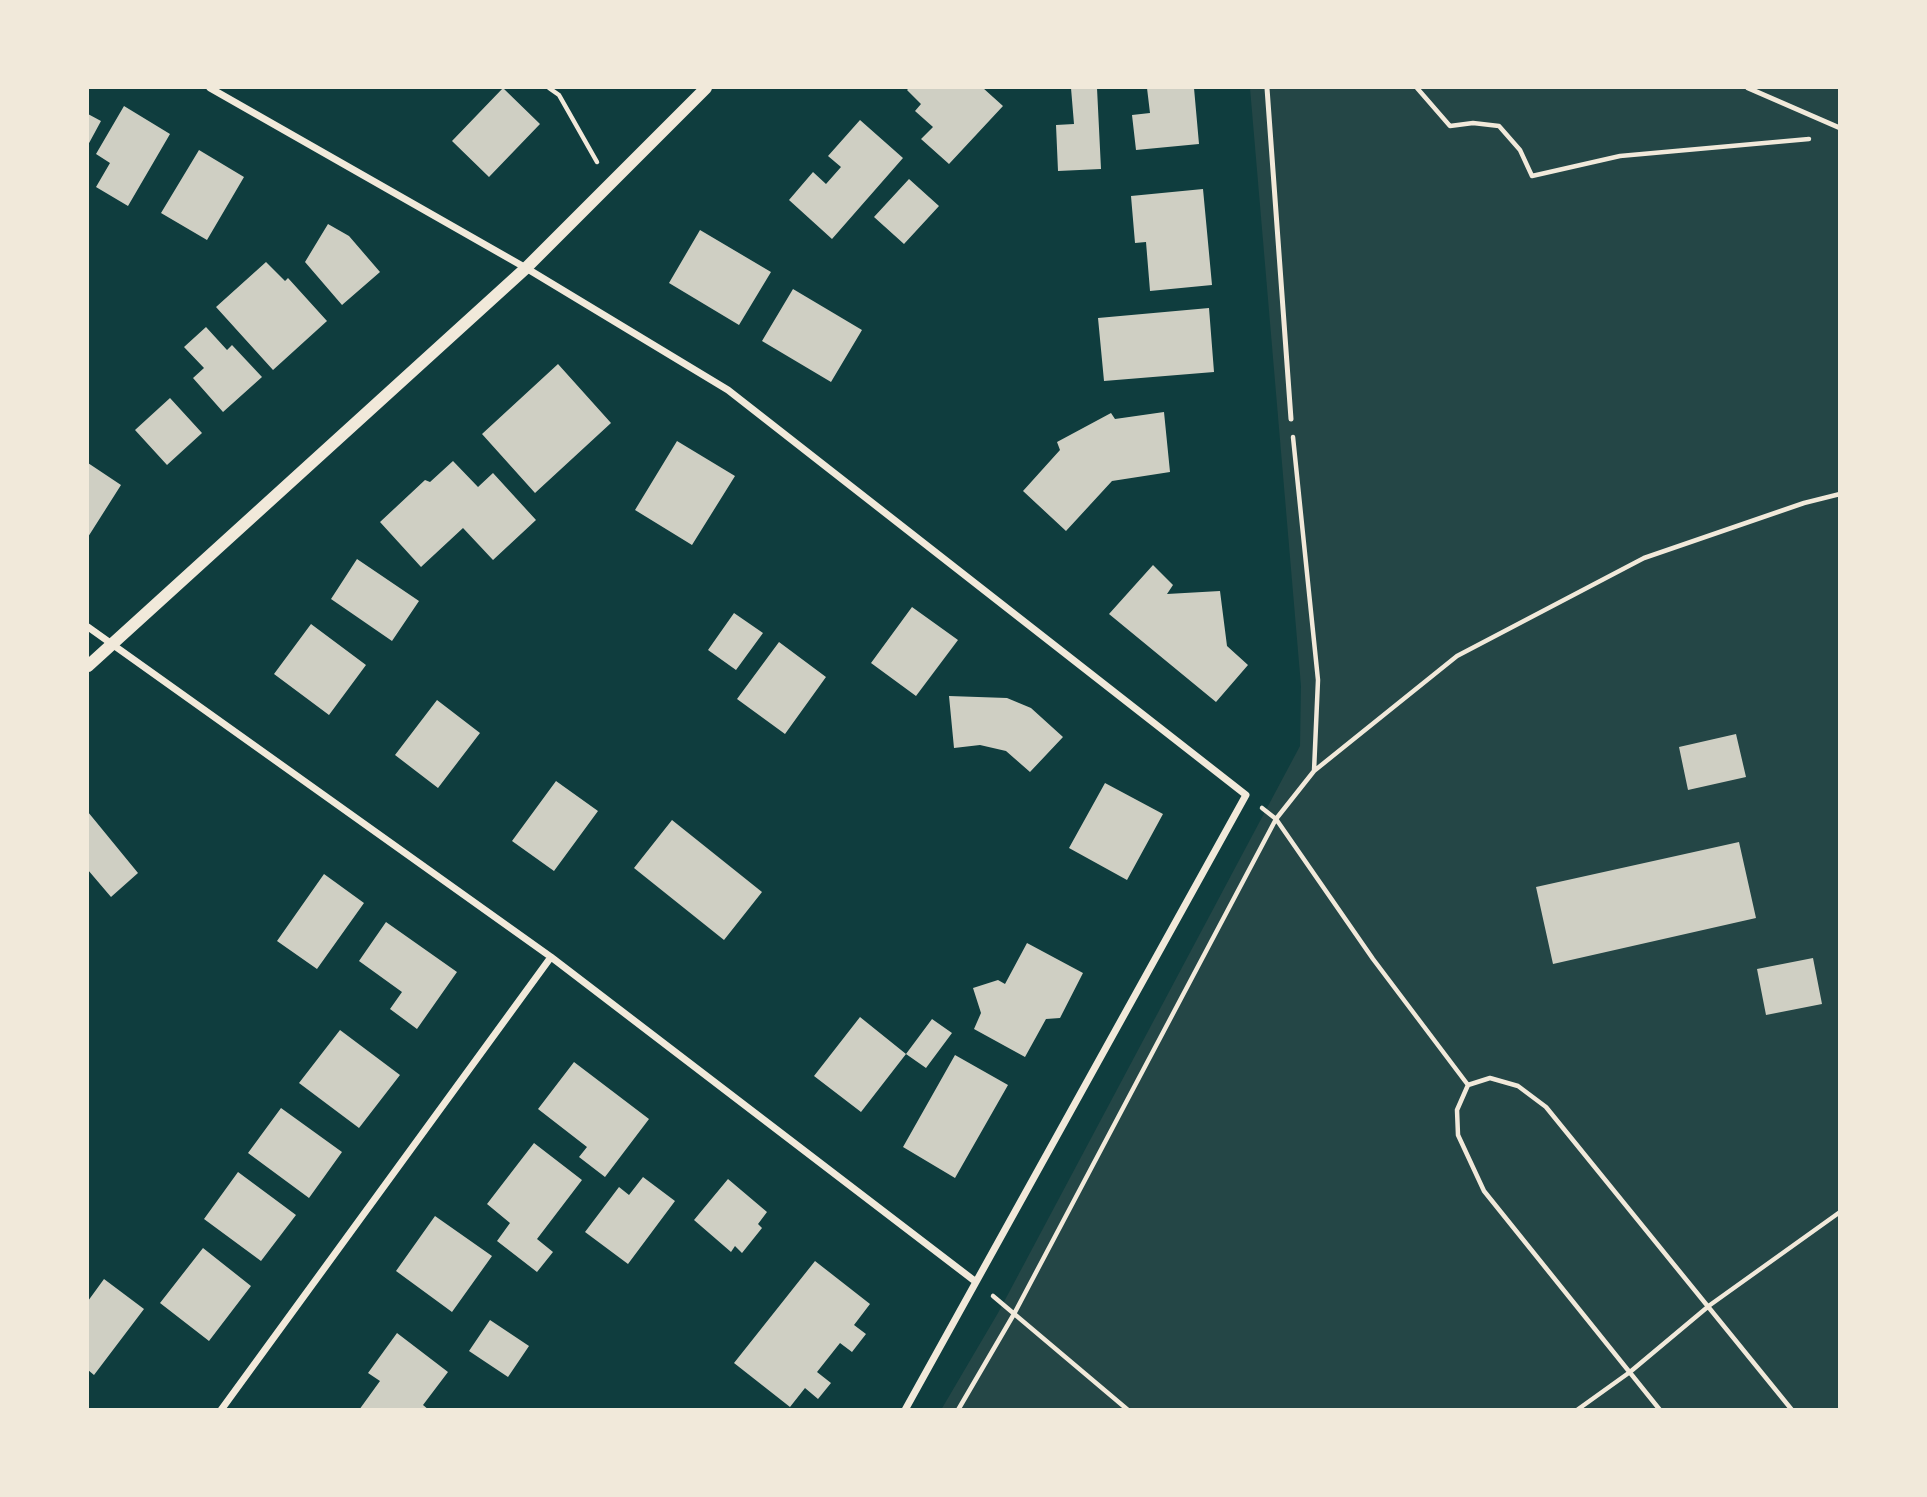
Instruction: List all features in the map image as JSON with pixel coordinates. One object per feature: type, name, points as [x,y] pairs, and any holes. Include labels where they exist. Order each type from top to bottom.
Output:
[{"type":"street","points":[[210,88],[526,268],[728,390],[1246,795],[905,1409]]},
{"type":"street","points":[[88,666],[526,268],[706,88]]},
{"type":"street","points":[[88,627],[551,957],[976,1282]]},
{"type":"street","points":[[221,1409],[551,957]]},
{"type":"lane","points":[[1267,88],[1292,419]]},
{"type":"lane","points":[[1748,88],[1839,128]]},
{"type":"path","points":[[549,88],[559,95],[610,184]]},
{"type":"path","points":[[1417,88],[1450,126],[1473,123],[1499,126],[1520,150],[1532,176],[1620,156],[1817,139]]},
{"type":"path","points":[[1292,419],[1318,680],[1314,771]]},
{"type":"path","points":[[958,1409],[1014,1314],[1276,819],[1314,771],[1457,656],[1644,558],[1804,502],[1839,494]]},
{"type":"path","points":[[1276,819],[1373,959],[1468,1086]]},
{"type":"path","points":[[1660,1409],[1484,1191],[1458,1135],[1457,1110],[1468,1086],[1490,1078],[1518,1086],[1546,1107],[1710,1305],[1792,1409]]},
{"type":"path","points":[[1577,1409],[1630,1372],[1710,1305],[1839,1212]]},
{"type":"path","points":[[976,1282],[1128,1409]]},
{"type":"shaded area","points":[[1250,88],[1839,88],[1839,1409],[941,1410],[998,1313],[1300,746],[1301,686]]},
{"type":"building","points":[[503,88],[540,124],[489,177],[452,141]]},
{"type":"building","points":[[983,88],[1003,106],[949,164],[921,139],[933,127],[915,111],[921,104],[907,90]]},
{"type":"building","points":[[1071,88],[1097,88],[1101,169],[1058,171],[1056,125],[1074,124]]},
{"type":"building","points":[[1147,88],[1194,88],[1199,144],[1136,150],[1132,115],[1150,113]]},
{"type":"building","points":[[124,106],[170,134],[128,206],[96,187],[110,163],[96,154]]},
{"type":"building","points":[[88,114],[101,121],[88,145]]},
{"type":"building","points":[[860,120],[903,158],[832,239],[789,200],[813,172],[826,184],[841,167],[828,156]]},
{"type":"building","points":[[199,150],[244,177],[207,240],[161,213]]},
{"type":"building","points":[[909,179],[939,206],[904,244],[874,217]]},
{"type":"building","points":[[1203,189],[1212,285],[1150,291],[1146,242],[1135,243],[1131,196]]},
{"type":"building","points":[[328,224],[349,236],[380,272],[342,305],[305,262]]},
{"type":"building","points":[[700,230],[771,272],[739,325],[669,283]]},
{"type":"building","points":[[266,262],[285,281],[288,278],[327,321],[273,370],[216,307]]},
{"type":"building","points":[[793,289],[862,330],[831,382],[762,341]]},
{"type":"building","points":[[1209,308],[1214,372],[1104,381],[1098,318]]},
{"type":"building","points":[[206,327],[227,350],[232,345],[262,377],[223,412],[193,378],[204,368],[184,347]]},
{"type":"building","points":[[558,364],[611,423],[535,493],[482,434]]},
{"type":"building","points":[[170,398],[202,433],[167,465],[135,430]]},
{"type":"building","points":[[1164,412],[1170,472],[1112,481],[1066,531],[1023,491],[1060,450],[1057,442],[1111,413],[1115,419]]},
{"type":"building","points":[[677,441],[735,476],[692,545],[635,510]]},
{"type":"building","points":[[453,461],[478,487],[493,473],[536,520],[493,560],[463,528],[421,567],[380,522],[425,480],[430,482]]},
{"type":"building","points":[[88,463],[121,485],[88,537]]},
{"type":"building","points":[[357,559],[419,601],[392,641],[331,599]]},
{"type":"building","points":[[1153,565],[1173,585],[1167,594],[1220,591],[1227,646],[1248,665],[1216,702],[1109,614]]},
{"type":"building","points":[[912,607],[958,640],[916,696],[871,663]]},
{"type":"building","points":[[734,613],[763,633],[736,670],[708,650]]},
{"type":"building","points":[[311,624],[366,665],[329,715],[274,674]]},
{"type":"building","points":[[779,642],[826,677],[785,734],[737,699]]},
{"type":"building","points":[[949,696],[1007,698],[1031,708],[1063,737],[1030,772],[1006,751],[980,745],[954,748]]},
{"type":"building","points":[[437,700],[480,733],[438,788],[395,755]]},
{"type":"building","points":[[1736,734],[1746,777],[1688,790],[1679,747]]},
{"type":"building","points":[[556,781],[598,811],[554,871],[512,841]]},
{"type":"building","points":[[1105,783],[1163,814],[1127,880],[1069,848]]},
{"type":"building","points":[[88,812],[138,873],[111,897],[88,870]]},
{"type":"building","points":[[672,820],[762,892],[724,940],[634,868]]},
{"type":"building","points":[[1739,842],[1756,918],[1553,964],[1536,887]]},
{"type":"building","points":[[324,874],[364,903],[317,969],[277,941]]},
{"type":"building","points":[[386,922],[457,972],[417,1029],[390,1009],[402,992],[359,961]]},
{"type":"building","points":[[1027,943],[1083,973],[1060,1018],[1046,1019],[1025,1057],[974,1029],[981,1013],[973,988],[998,980],[1005,984]]},
{"type":"building","points":[[1813,958],[1822,1004],[1766,1015],[1757,969]]},
{"type":"building","points":[[860,1017],[906,1054],[861,1112],[814,1076]]},
{"type":"building","points":[[932,1019],[952,1033],[926,1068],[906,1054]]},
{"type":"building","points":[[340,1030],[400,1075],[359,1128],[299,1083]]},
{"type":"building","points":[[955,1055],[1008,1085],[955,1178],[903,1147]]},
{"type":"building","points":[[574,1062],[649,1119],[605,1177],[579,1157],[587,1147],[538,1109]]},
{"type":"building","points":[[281,1108],[342,1152],[309,1198],[248,1153]]},
{"type":"building","points":[[534,1143],[582,1180],[537,1239],[553,1252],[537,1272],[497,1241],[510,1223],[487,1204]]},
{"type":"building","points":[[238,1172],[296,1215],[261,1261],[204,1219]]},
{"type":"building","points":[[643,1177],[675,1201],[628,1264],[585,1232],[619,1187],[629,1195]]},
{"type":"building","points":[[728,1179],[767,1212],[758,1224],[762,1228],[742,1253],[735,1246],[731,1252],[694,1220]]},
{"type":"building","points":[[435,1216],[492,1256],[452,1312],[396,1271]]},
{"type":"building","points":[[203,1248],[251,1286],[209,1341],[160,1303]]},
{"type":"building","points":[[815,1261],[870,1304],[854,1325],[866,1334],[852,1352],[840,1343],[817,1372],[831,1383],[818,1399],[805,1388],[790,1407],[734,1363]]},
{"type":"building","points":[[104,1279],[144,1309],[94,1375],[88,1370],[88,1301]]},
{"type":"building","points":[[490,1320],[529,1346],[508,1377],[469,1351]]},
{"type":"building","points":[[397,1333],[448,1372],[423,1405],[429,1410],[359,1410],[380,1381],[368,1373]]}]
